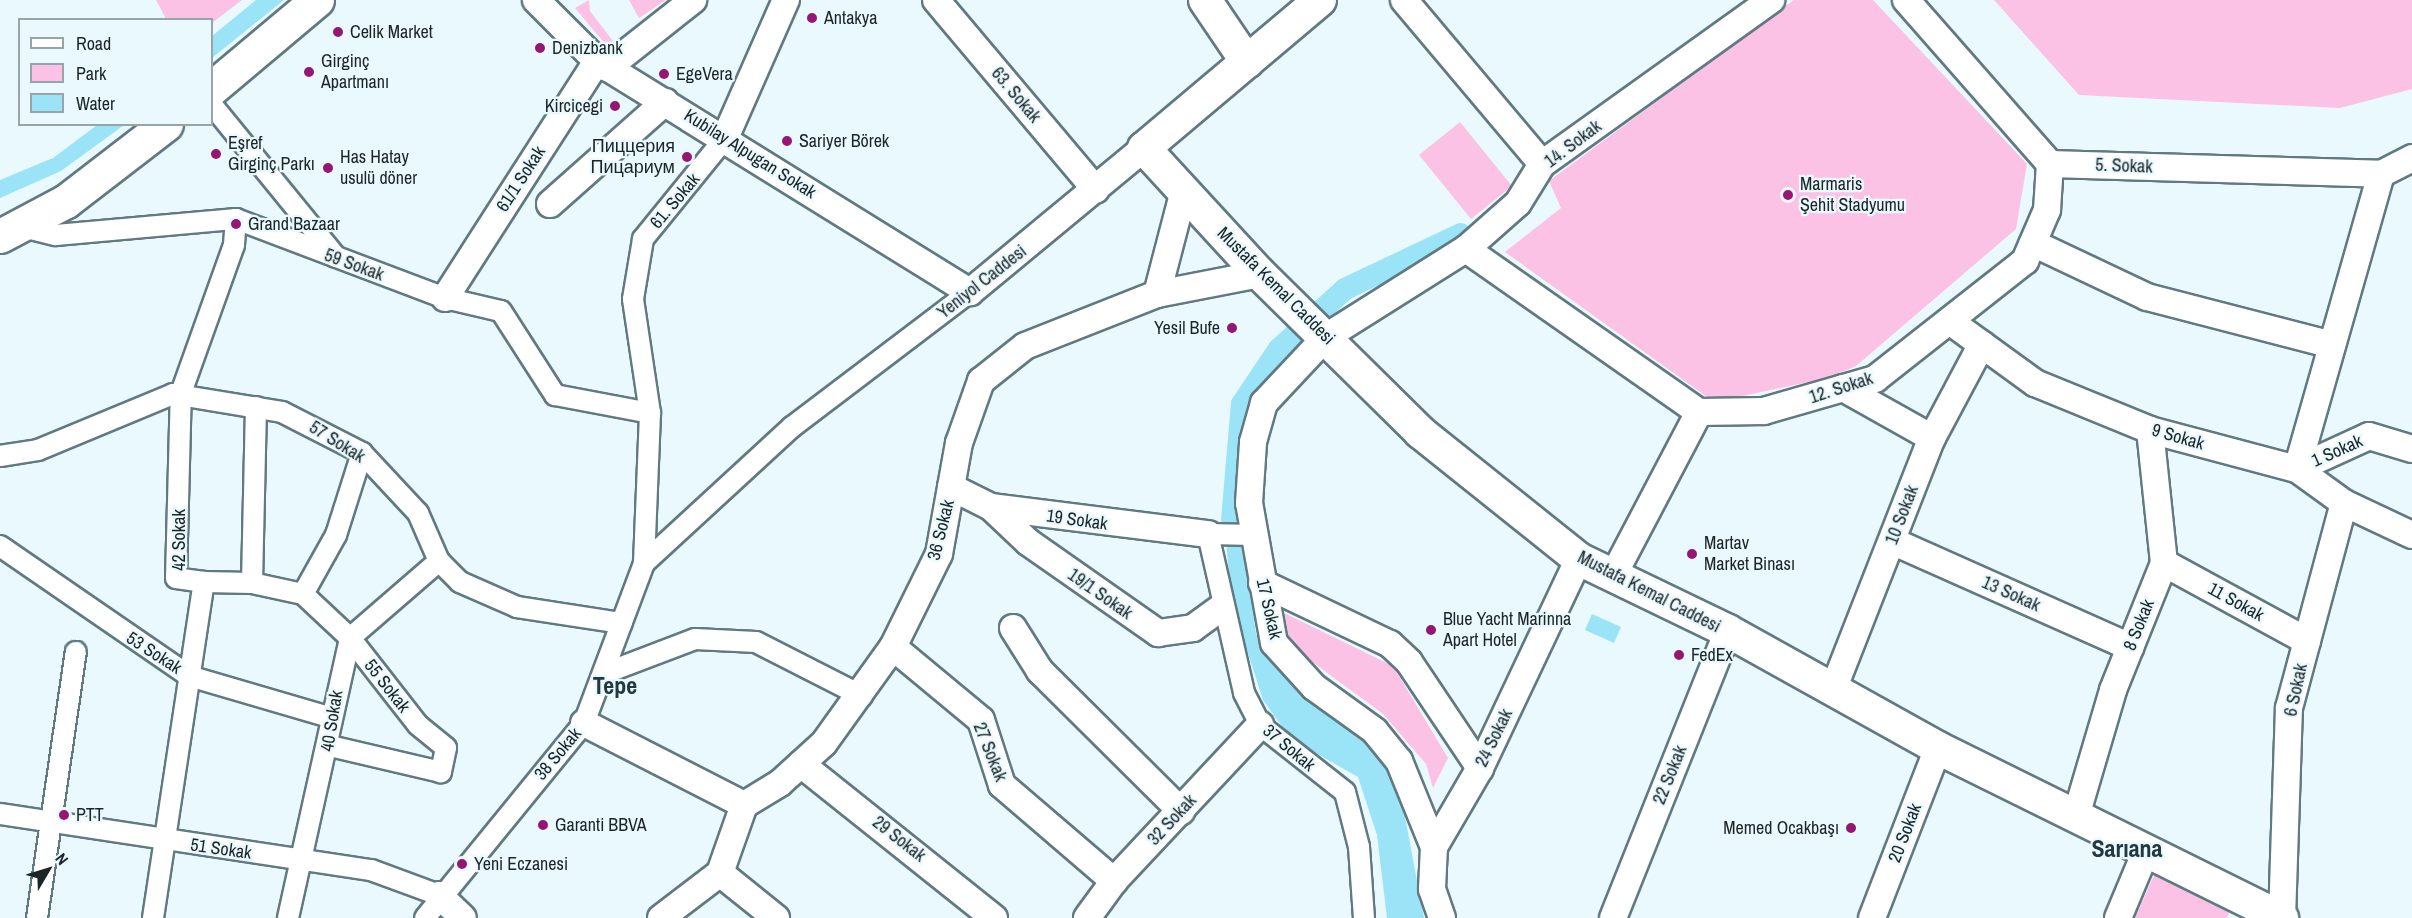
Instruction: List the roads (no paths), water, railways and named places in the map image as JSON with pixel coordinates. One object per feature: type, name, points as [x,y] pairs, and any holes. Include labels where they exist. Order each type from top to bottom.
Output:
[{"type":"main road","points":[[213,87],[317,0]]},
{"type":"main road","points":[[5,231],[66,201],[163,126]]},
{"type":"street","name":"61/1 Sokak","points":[[445,298],[602,64],[693,0]]},
{"type":"street","name":"61. Sokak","points":[[644,563],[650,413],[633,299],[643,239],[726,138],[786,0]]},
{"type":"street","name":"63. Sokak","points":[[936,0],[1096,190]]},
{"type":"street","points":[[1205,0],[1247,62]]},
{"type":"street","name":"Yeniyol Caddesi","points":[[644,563],[792,427],[970,292],[1096,190],[1320,0]]},
{"type":"street","points":[[1404,0],[1542,164]]},
{"type":"street","name":"14. Sokak","points":[[1326,337],[1466,249],[1518,203],[1542,164],[1771,0]]},
{"type":"street","points":[[1906,0],[2050,164]]},
{"type":"street","name":"Kubilay Alpugan Sokak","points":[[540,1],[602,64],[726,138],[970,292]]},
{"type":"street","points":[[550,204],[665,102]]},
{"type":"street","points":[[213,106],[338,259]]},
{"type":"street","name":"Mustafa Kemal Caddesi","points":[[1144,148],[1260,274],[1420,432],[1579,559],[1728,631],[1938,748],[2146,851],[2247,910],[2282,918]]},
{"type":"street","name":"5. Sokak","points":[[2050,164],[2381,174],[2412,158]]},
{"type":"street","name":"12. Sokak","points":[[1699,412],[1764,411],[1875,379],[1951,322],[2025,261],[2047,210],[2050,164]]},
{"type":"street","points":[[2297,469],[2381,174]]},
{"type":"street","points":[[1157,294],[1184,190]]},
{"type":"street","name":"59 Sokak","points":[[5,231],[56,235],[236,219],[445,298],[501,311],[555,395],[650,413]]},
{"type":"street","name":"42 Sokak","points":[[153,918],[204,582],[176,578],[181,393],[234,245],[236,219]]},
{"type":"street","points":[[2033,243],[2147,297],[2332,345]]},
{"type":"street","points":[[1466,249],[1699,412],[1614,574]]},
{"type":"street","name":"36 Sokak","points":[[744,806],[801,764],[862,696],[893,647],[939,554],[951,487],[981,381],[1025,346],[1157,294],[1260,274]]},
{"type":"street","name":"9 Sokak","points":[[1951,322],[2035,383],[2150,430],[2297,469],[2344,503],[2412,535]]},
{"type":"street","name":"17 Sokak","points":[[1326,337],[1264,402],[1253,442],[1249,503],[1274,643],[1314,687],[1375,731],[1400,760],[1434,847]]},
{"type":"street","name":"10 Sokak","points":[[1833,690],[1932,438],[1982,344]]},
{"type":"street","points":[[1843,388],[1932,438]]},
{"type":"street","name":"57 Sokak","points":[[0,456],[38,450],[152,400],[181,393],[256,407],[325,430],[362,453],[418,513],[439,561],[460,582],[517,607],[622,623]]},
{"type":"street","points":[[252,583],[256,407]]},
{"type":"street","name":"8 Sokak","points":[[2076,816],[2130,647],[2164,563],[2150,430]]},
{"type":"street","name":"1 Sokak","points":[[2297,469],[2368,436],[2412,448]]},
{"type":"street","points":[[204,582],[252,583],[303,594],[336,535],[362,453]]},
{"type":"street","name":"19 Sokak","points":[[951,487],[991,507],[1208,534]]},
{"type":"street","name":"6 Sokak","points":[[2282,918],[2289,708],[2344,503]]},
{"type":"street","name":"19/1 Sokak","points":[[991,507],[1028,542],[1158,633],[1193,628],[1221,608]]},
{"type":"street","points":[[1208,534],[1254,535]]},
{"type":"street","name":"37 Sokak","points":[[1208,534],[1221,608],[1244,693],[1260,725],[1345,792],[1359,848],[1364,918]]},
{"type":"street","name":"13 Sokak","points":[[1892,541],[2130,647]]},
{"type":"street","name":"53 Sokak","points":[[0,546],[189,676],[329,717]]},
{"type":"street","name":"24 Sokak","points":[[1442,918],[1432,889],[1434,847],[1480,768],[1579,559]]},
{"type":"street","points":[[350,638],[439,561]]},
{"type":"street","name":"38 Sokak","points":[[425,918],[439,895],[584,723],[644,563]]},
{"type":"street","name":"11 Sokak","points":[[2164,563],[2307,641]]},
{"type":"street","points":[[1262,583],[1390,644],[1409,662],[1480,768]]},
{"type":"street","name":"55 Sokak","points":[[303,594],[350,638],[418,725],[446,748],[441,772],[330,746]]},
{"type":"street","points":[[1013,627],[1041,671],[1181,811]]},
{"type":"street","name":"22 Sokak","points":[[1612,918],[1728,631]]},
{"type":"street","name":"40 Sokak","points":[[288,918],[330,746],[329,717],[350,638]]},
{"type":"street","points":[[603,674],[695,639],[756,642],[862,696]]},
{"type":"street","name":"27 Sokak","points":[[893,647],[981,720],[1002,785],[1114,881]]},
{"type":"street","points":[[37,918],[76,652]]},
{"type":"street","points":[[584,723],[744,806],[720,873],[661,918]]},
{"type":"street","name":"32 Sokak","points":[[1087,918],[1114,881],[1260,725]]},
{"type":"street","name":"20 Sokak","points":[[1872,918],[1938,748]]},
{"type":"street","name":"29 Sokak","points":[[801,764],[994,918]]},
{"type":"street","name":"51 Sokak","points":[[0,814],[165,841],[371,870],[439,895]]},
{"type":"street","points":[[2118,918],[2146,851]]},
{"type":"street","points":[[720,873],[776,918]]},
{"type":"street","points":[[439,895],[463,918]]},
{"type":"water","points":[[256,0],[284,0],[213,57],[213,35]]},
{"type":"water","points":[[96,126],[123,126],[61,171],[0,198],[0,180],[53,158]]},
{"type":"water","points":[[1241,519],[1256,634],[1298,689],[1356,725],[1397,774],[1424,918],[1387,918],[1377,835],[1358,777],[1291,739],[1263,700],[1231,600],[1225,527]]},
{"type":"water","points":[[1592,614],[1621,627],[1614,643],[1585,630]]},
{"type":"waterway","points":[[1232,520],[1242,404],[1279,349],[1345,289],[1461,234]]},
{"type":"place","name":"Antakya","points":[[812,18]]},
{"type":"place","name":"Celik Market","points":[[338,32]]},
{"type":"place","name":"Denizbank","points":[[540,48]]},
{"type":"place","name":"Girginç Apartmanı","points":[[309,72]]},
{"type":"place","name":"EgeVera","points":[[664,74]]},
{"type":"place","name":"Kircicegi","points":[[615,106]]},
{"type":"place","name":"Sariyer Börek","points":[[787,141]]},
{"type":"place","name":"Eşref Girginç Parkı","points":[[216,154]]},
{"type":"place","name":"Пиццерия Пицариум","points":[[687,157]]},
{"type":"place","name":"Has Hatay usulü döner","points":[[328,168]]},
{"type":"place","name":"Marmaris Şehit Stadyumu","points":[[1788,195]]},
{"type":"place","name":"Grand Bazaar","points":[[236,224]]},
{"type":"place","name":"Yesil Bufe","points":[[1232,328]]},
{"type":"place","name":"Martav Market Binası","points":[[1692,554]]},
{"type":"place","name":"Blue Yacht Marinna Apart Hotel","points":[[1431,630]]},
{"type":"place","name":"FedEx","points":[[1679,655]]},
{"type":"place","name":"PTT","points":[[64,815]]},
{"type":"place","name":"Garanti BBVA","points":[[543,825]]},
{"type":"place","name":"Memed Ocakbaşı","points":[[1851,828]]},
{"type":"place","name":"Yeni Eczanesi","points":[[462,864]]},
{"type":"district","name":"Tepe","points":[[615,686]]},
{"type":"district","name":"Sarıana","points":[[2127,849]]}]
